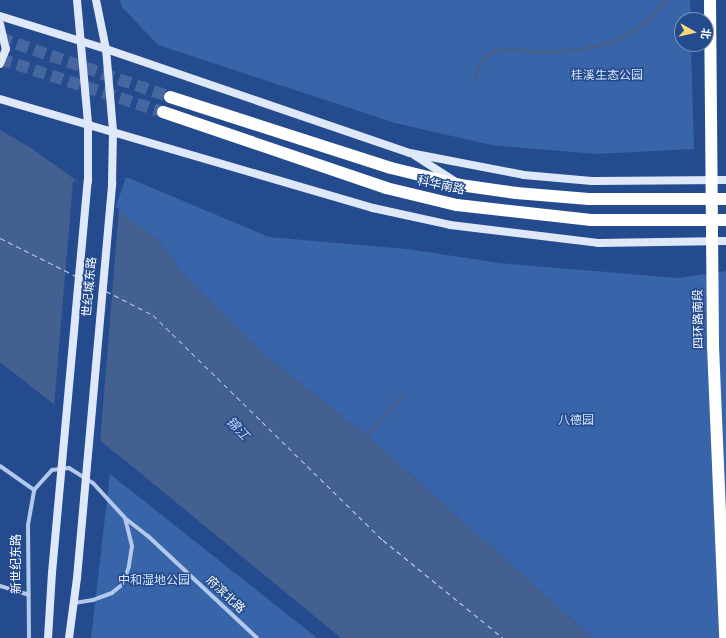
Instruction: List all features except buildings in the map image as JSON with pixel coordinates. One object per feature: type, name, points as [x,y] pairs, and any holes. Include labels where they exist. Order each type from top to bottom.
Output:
[{"type":"highway","name":"四环路南段","points":[[710,2],[713,346],[725,638]]},
{"type":"highway","name":"科华南路","points":[[170,96],[391,168],[460,185],[516,193],[589,199],[726,199]]},
{"type":"highway","name":"科华南路","points":[[163,112],[386,188],[457,205],[591,220],[726,220]]},
{"type":"main road","name":"世纪城东路","points":[[48,638],[52,573],[88,181],[88,124],[77,0]]},
{"type":"main road","name":"世纪城东路","points":[[74,603],[112,183],[112,131],[106,49],[96,0]]},
{"type":"main road","points":[[0,16],[81,40],[410,153],[524,175],[585,181],[726,180]]},
{"type":"main road","points":[[0,24],[6,48],[0,64]]},
{"type":"main road","points":[[0,99],[373,208],[450,225],[598,243],[726,241]]},
{"type":"main road","points":[[410,153],[460,185]]},
{"type":"main road","points":[[69,638],[74,603]]},
{"type":"street","points":[[0,466],[34,490]]},
{"type":"street","name":"府滨北路","points":[[34,490],[52,470],[69,468],[93,483],[125,518],[148,536],[257,638]]},
{"type":"street","name":"新世纪东路","points":[[29,638],[28,525],[34,490]]},
{"type":"street","name":"府滨北路","points":[[74,603],[93,600],[112,593],[123,584],[129,566],[132,546],[125,518]]},
{"type":"street","points":[[0,586],[29,595]]},
{"type":"green space","name":"桂溪生态公园","points":[[120,0],[690,0],[691,12],[674,12],[674,52],[691,52],[694,149],[596,154],[491,145],[395,123],[158,45],[122,7]]},
{"type":"green space","name":"八德园","points":[[126,177],[269,237],[407,249],[499,263],[678,278],[726,271],[726,638],[593,638],[370,438],[268,357],[188,279],[155,237],[115,209]]},
{"type":"green space","name":"中和湿地公园","points":[[110,474],[317,638],[91,638]]},
{"type":"water","name":"锦江","points":[[0,130],[31,148],[155,237],[188,279],[268,357],[370,438],[593,638],[341,638],[122,458],[0,362]]},
{"type":"pier","points":[[73,181],[82,182],[119,209],[100,443],[54,407]]},
{"type":"waterway","points":[[475,81],[479,66],[486,55],[495,51],[513,50],[545,53],[578,50],[612,43],[646,24],[666,0]]},
{"type":"waterway","points":[[364,440],[404,394]]},
{"type":"ferry route","points":[[0,238],[76,276]]},
{"type":"ferry route","points":[[83,280],[100,288]]},
{"type":"ferry route","points":[[106,291],[153,315],[383,540],[503,638]]},
{"type":"tunnel","points":[[0,38],[170,97]]},
{"type":"tunnel","points":[[0,59],[163,112]]}]
